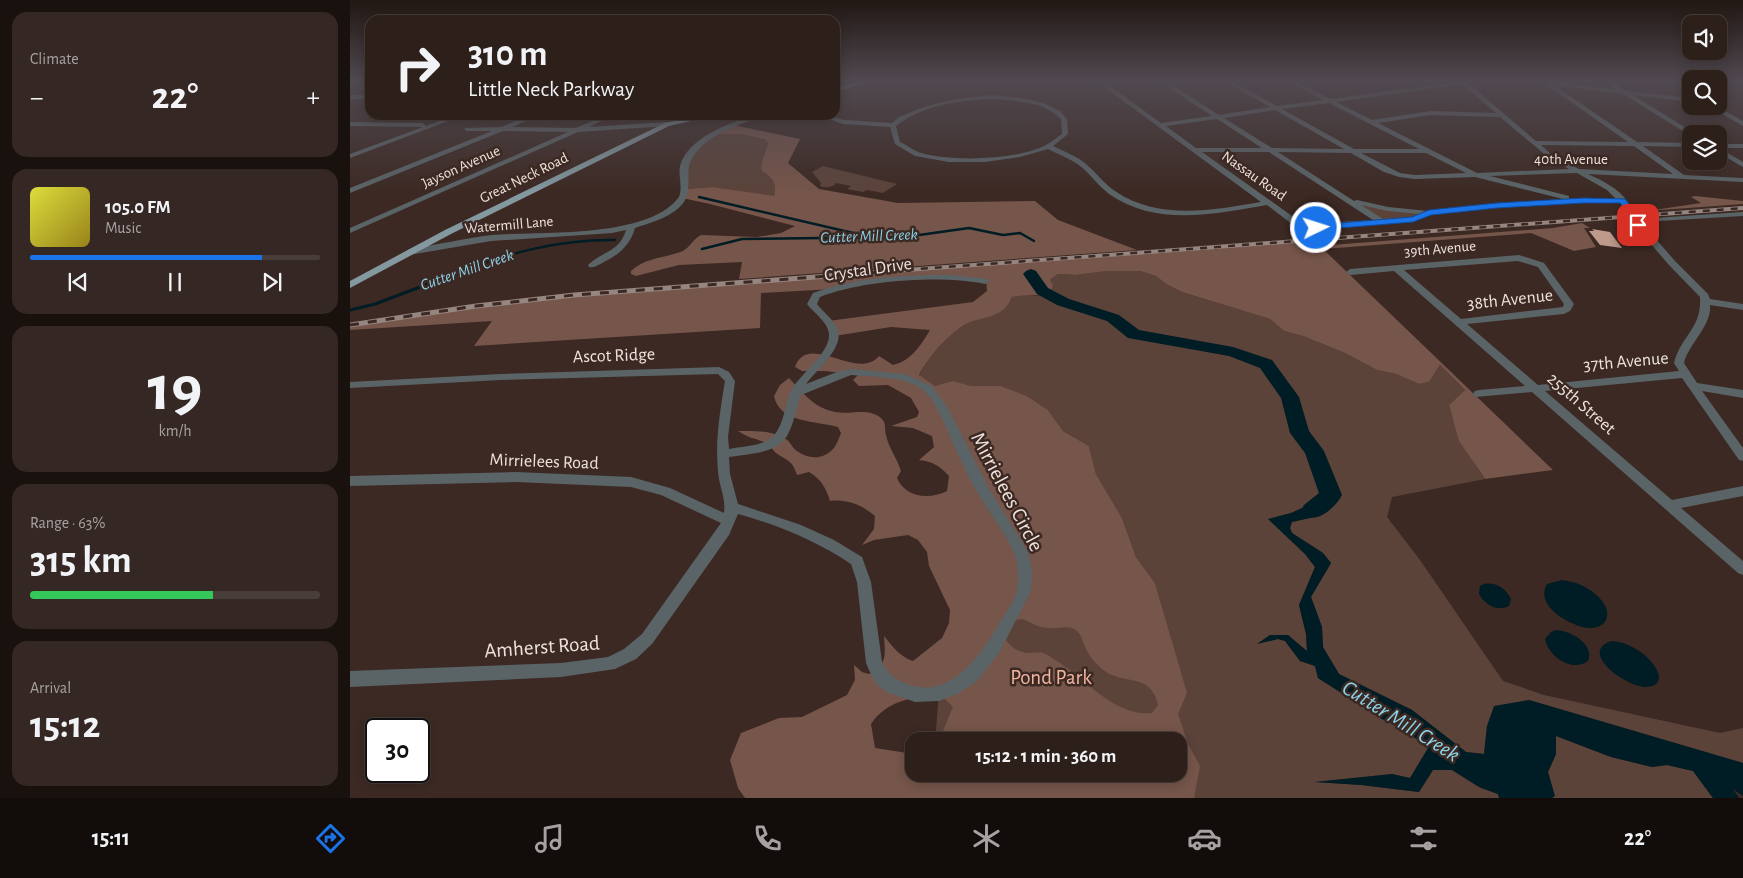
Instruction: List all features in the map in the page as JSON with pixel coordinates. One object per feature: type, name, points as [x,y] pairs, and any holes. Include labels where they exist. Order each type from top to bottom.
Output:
[{"type":"main road","name":"Great Neck Road","points":[[351,284],[408,252],[667,124],[688,120]]},
{"type":"street","points":[[837,120],[893,125],[905,118]]},
{"type":"street","points":[[893,125],[893,137],[901,145],[920,154],[947,160],[970,161],[1013,158],[1049,147],[1062,138],[1066,132],[1067,127],[1063,118]]},
{"type":"street","name":"Nassau Road","points":[[1150,118],[1296,223],[1316,228],[1382,222]]},
{"type":"street","points":[[1159,125],[1209,118]]},
{"type":"street","points":[[1220,118],[1382,222],[1413,219],[1429,213]]},
{"type":"street","name":"40th Avenue","points":[[1293,118],[1350,151],[1399,174],[1415,177],[1580,171],[1743,180]]},
{"type":"street","points":[[1363,118],[1476,175],[1575,201]]},
{"type":"street","points":[[1371,122],[1396,118]]},
{"type":"street","points":[[1505,118],[1552,157],[1610,188],[1642,220],[1679,263],[1686,275]]},
{"type":"street","points":[[1598,118],[1681,176]]},
{"type":"street","points":[[1666,118],[1682,128]]},
{"type":"street","points":[[352,155],[448,120]]},
{"type":"street","points":[[350,190],[525,120]]},
{"type":"street","name":"Jayson Avenue","points":[[350,231],[600,120]]},
{"type":"street","name":"Watermill Lane","points":[[408,252],[491,238],[612,230],[655,218],[669,210],[683,197],[685,188],[683,171],[685,164],[702,142],[712,134],[748,120]]},
{"type":"street","points":[[350,124],[408,126],[438,124]]},
{"type":"street","points":[[467,129],[578,130],[667,124]]},
{"type":"street","points":[[408,126],[409,134]]},
{"type":"street","points":[[1534,142],[1682,145]]},
{"type":"street","points":[[1727,146],[1743,146]]},
{"type":"street","points":[[1049,147],[1079,162],[1113,194],[1142,207],[1164,212],[1194,213],[1267,203]]},
{"type":"street","points":[[1192,150],[1428,151]]},
{"type":"street","points":[[1727,155],[1743,165]]},
{"type":"street","points":[[1350,200],[1388,209],[1429,213],[1575,201],[1625,203]]},
{"type":"street","points":[[1625,203],[1628,212],[1638,225],[1705,296],[1704,318],[1679,359],[1693,386],[1743,457]]},
{"type":"street","points":[[1642,220],[1743,214]]},
{"type":"street","points":[[592,265],[623,247],[628,239],[631,226]]},
{"type":"street","name":"39th Avenue","points":[[1350,272],[1500,258],[1519,258],[1541,265],[1568,302],[1568,307],[1564,311]]},
{"type":"street","name":"255th Street","points":[[1395,267],[1743,569]]},
{"type":"street","name":"Crystal Drive","points":[[795,393],[832,345],[834,336],[828,322],[812,304],[813,298],[816,295],[834,289],[875,282],[954,277],[968,277],[985,281]]},
{"type":"street","points":[[1706,301],[1743,307]]},
{"type":"street","name":"38th Avenue","points":[[1460,322],[1564,311]]},
{"type":"street","name":"Ascot Ridge","points":[[350,385],[501,376],[716,370],[727,374],[730,381],[722,437],[724,474],[731,496],[730,514]]},
{"type":"street","name":"Mirrielees Circle","points":[[730,514],[763,515],[816,539],[856,561],[864,582],[874,663],[882,678],[893,687],[915,694],[939,693],[953,688],[970,677],[1006,628],[1024,591],[1024,560],[983,491],[933,393],[916,381],[856,372],[841,374],[795,393]]},
{"type":"street","name":"37th Avenue","points":[[1479,394],[1686,374]]},
{"type":"street","points":[[1693,386],[1743,394]]},
{"type":"street","points":[[724,454],[765,446],[777,440],[787,422],[795,393]]},
{"type":"street","name":"Mirrielees Road","points":[[350,481],[516,477],[631,482],[665,491],[730,514]]},
{"type":"street","points":[[1670,505],[1743,491]]},
{"type":"street","name":"Amherst Road","points":[[350,678],[561,670],[590,668],[619,661],[630,654],[647,638],[724,531],[730,514]]},
{"type":"green space","points":[[733,125],[800,139],[788,163],[819,189],[898,203],[1035,201],[1058,220],[1137,250],[739,279],[742,262],[679,265],[636,276],[631,274],[631,271],[643,263],[683,251],[701,235],[757,237],[781,233],[795,226],[682,198],[685,189],[713,187],[774,196],[775,188],[773,181],[762,171],[761,165],[768,143],[766,140],[741,134],[712,134]]},
{"type":"green space","points":[[712,134],[741,134],[766,140],[768,143],[761,165],[774,183],[774,197],[713,187],[685,189],[685,164]]},
{"type":"green space","points":[[823,166],[897,184],[883,193],[847,189],[851,186],[836,183],[831,187],[822,187],[812,172]]},
{"type":"green space","points":[[1691,197],[1743,201],[1743,204],[1647,211],[1701,203]]},
{"type":"green space","points":[[1350,200],[1374,206],[1429,213],[1423,217],[1382,222]]},
{"type":"green space","name":"Pond Park","points":[[1582,223],[1590,228],[1584,228],[1596,247],[1574,251],[1531,233],[1323,249],[1553,470],[1485,479],[1459,441],[1449,405],[1465,390],[1440,365],[1429,382],[1419,384],[1396,374],[1377,370],[1345,353],[1303,336],[1284,331],[1270,319],[1182,292],[1166,284],[1156,276],[1140,271],[1107,271],[1076,275],[1058,274],[1050,280],[1053,286],[1049,293],[1012,297],[1008,305],[996,314],[960,328],[942,343],[919,375],[935,386],[952,381],[971,386],[1001,386],[1027,396],[1048,410],[1063,431],[1089,446],[1096,474],[1122,518],[1136,557],[1155,583],[1187,693],[1178,714],[1184,732],[942,732],[953,707],[939,693],[901,701],[877,716],[871,724],[875,748],[905,753],[905,782],[1187,782],[1187,741],[1200,766],[1194,798],[745,798],[738,788],[730,760],[741,733],[779,718],[802,717],[847,695],[855,680],[854,665],[862,672],[869,674],[880,667],[885,654],[884,636],[900,654],[913,661],[942,638],[949,623],[950,610],[929,566],[927,552],[918,540],[908,535],[874,540],[862,545],[874,529],[875,516],[854,504],[843,501],[830,501],[827,492],[817,478],[809,472],[797,475],[791,464],[767,444],[738,431],[778,435],[786,439],[797,451],[810,457],[824,456],[833,449],[841,433],[838,427],[810,422],[791,416],[777,405],[774,396],[780,385],[789,378],[809,399],[821,407],[841,413],[870,413],[881,418],[885,424],[885,433],[889,445],[901,471],[897,478],[906,490],[926,496],[933,496],[947,491],[949,476],[936,465],[919,460],[934,447],[932,436],[913,428],[891,426],[917,417],[919,412],[911,398],[888,385],[859,386],[853,380],[858,375],[825,371],[802,371],[795,367],[801,357],[811,354],[858,364],[870,362],[879,356],[893,365],[899,363],[915,352],[930,330],[891,327],[834,336],[828,321],[973,302],[987,291],[986,281],[968,277],[875,282],[834,289],[761,293],[760,328],[474,346],[492,321],[350,330],[350,325],[476,306],[574,295],[1313,240],[1318,246],[1553,228]],"holes":[[[1022,619],[1038,626],[1074,629],[1080,635],[1094,662],[1114,676],[1137,681],[1150,688],[1155,695],[1158,705],[1152,713],[1139,713],[1114,704],[1047,655],[1028,653],[1016,649],[1006,641],[1002,633],[1009,621]]]},
{"type":"green space","name":"Pond Park","points":[[1107,271],[1140,271],[1156,276],[1166,284],[1182,292],[1270,319],[1284,331],[1303,336],[1345,353],[1377,370],[1396,374],[1419,384],[1429,382],[1440,365],[1465,390],[1449,405],[1463,444],[1485,479],[1392,497],[1387,517],[1420,560],[1503,681],[1544,695],[1720,733],[1743,728],[1743,763],[1529,700],[1487,726],[1484,754],[1466,752],[1412,710],[1339,674],[1323,647],[1322,627],[1311,597],[1331,563],[1323,553],[1292,533],[1290,528],[1292,522],[1310,518],[1330,496],[1291,513],[1269,519],[1305,554],[1315,567],[1299,605],[1306,634],[1307,652],[1288,635],[1270,635],[1259,643],[1278,639],[1285,641],[1300,661],[1315,666],[1318,678],[1382,719],[1402,728],[1429,748],[1410,778],[1392,774],[1318,782],[1419,792],[1433,770],[1452,770],[1477,786],[1498,794],[1499,798],[930,798],[1096,782],[1187,782],[1187,732],[936,732],[939,693],[1024,591],[1186,692],[1155,583],[1136,557],[1122,518],[1096,474],[1089,446],[1063,431],[1048,410],[1027,396],[1001,386],[948,398],[952,381],[935,386],[919,376],[936,350],[947,338],[966,324],[1003,309],[1012,297],[1020,295],[1039,296],[1050,280],[1058,274],[1076,275]]},
{"type":"green space","points":[[1556,736],[1611,757],[1652,767],[1667,765],[1693,771],[1713,798],[1552,798],[1554,796],[1548,772],[1556,754]]},
{"type":"water","points":[[1331,495],[1310,518],[1292,522],[1290,528],[1292,533],[1323,553],[1331,563],[1311,597],[1322,627],[1323,647],[1339,674],[1412,710],[1466,752],[1484,754],[1487,726],[1494,706],[1529,700],[1743,763],[1743,796],[1733,789],[1739,798],[1713,798],[1693,771],[1667,765],[1652,767],[1611,757],[1556,736],[1556,754],[1548,772],[1555,796],[1552,798],[1499,798],[1498,794],[1481,788],[1452,770],[1433,770],[1419,792],[1314,782],[1392,774],[1410,778],[1428,748],[1402,728],[1382,719],[1318,678],[1315,666],[1300,661],[1285,641],[1278,639],[1257,644],[1270,635],[1288,635],[1307,651],[1306,634],[1299,605],[1315,567],[1305,554],[1268,519],[1291,513]]},
{"type":"water","points":[[1562,580],[1584,586],[1598,596],[1607,611],[1606,620],[1603,624],[1594,628],[1588,628],[1572,623],[1556,614],[1545,600],[1544,592],[1547,584]]},
{"type":"water","points":[[1484,584],[1496,585],[1503,589],[1511,599],[1509,606],[1496,608],[1488,604],[1479,594],[1480,586]]},
{"type":"water","points":[[1556,630],[1575,636],[1585,644],[1588,649],[1588,661],[1575,665],[1568,664],[1556,657],[1545,639],[1551,632]]},
{"type":"water","points":[[1611,641],[1624,643],[1646,656],[1654,665],[1659,680],[1654,685],[1644,687],[1627,681],[1608,668],[1602,661],[1600,653],[1602,646]]},
{"type":"building","points":[[1592,229],[1610,232],[1622,248],[1600,245],[1589,231],[1594,231]]},
{"type":"waterway","points":[[699,197],[866,236]]},
{"type":"waterway","name":"Cutter Mill Creek","points":[[702,249],[742,239],[905,237],[969,228],[1003,235],[1020,233],[1034,241]]},
{"type":"waterway","name":"Cutter Mill Creek","points":[[457,273],[496,259],[534,249],[574,242],[615,240]]},
{"type":"waterway","name":"Cutter Mill Creek","points":[[350,310],[375,304],[460,272]]},
{"type":"waterway","name":"Cutter Mill Creek","points":[[1031,274],[1042,291],[1063,302],[1113,318],[1134,334],[1233,352],[1266,364],[1290,397],[1300,433],[1314,451],[1331,495],[1312,511]]},
{"type":"railway","points":[[865,273],[1743,208]]},
{"type":"railway","points":[[350,325],[476,306],[574,295],[882,272]]},
{"type":"route","points":[[1316,228],[1413,219],[1423,217],[1429,213],[1575,201],[1622,201],[1638,225]]}]
